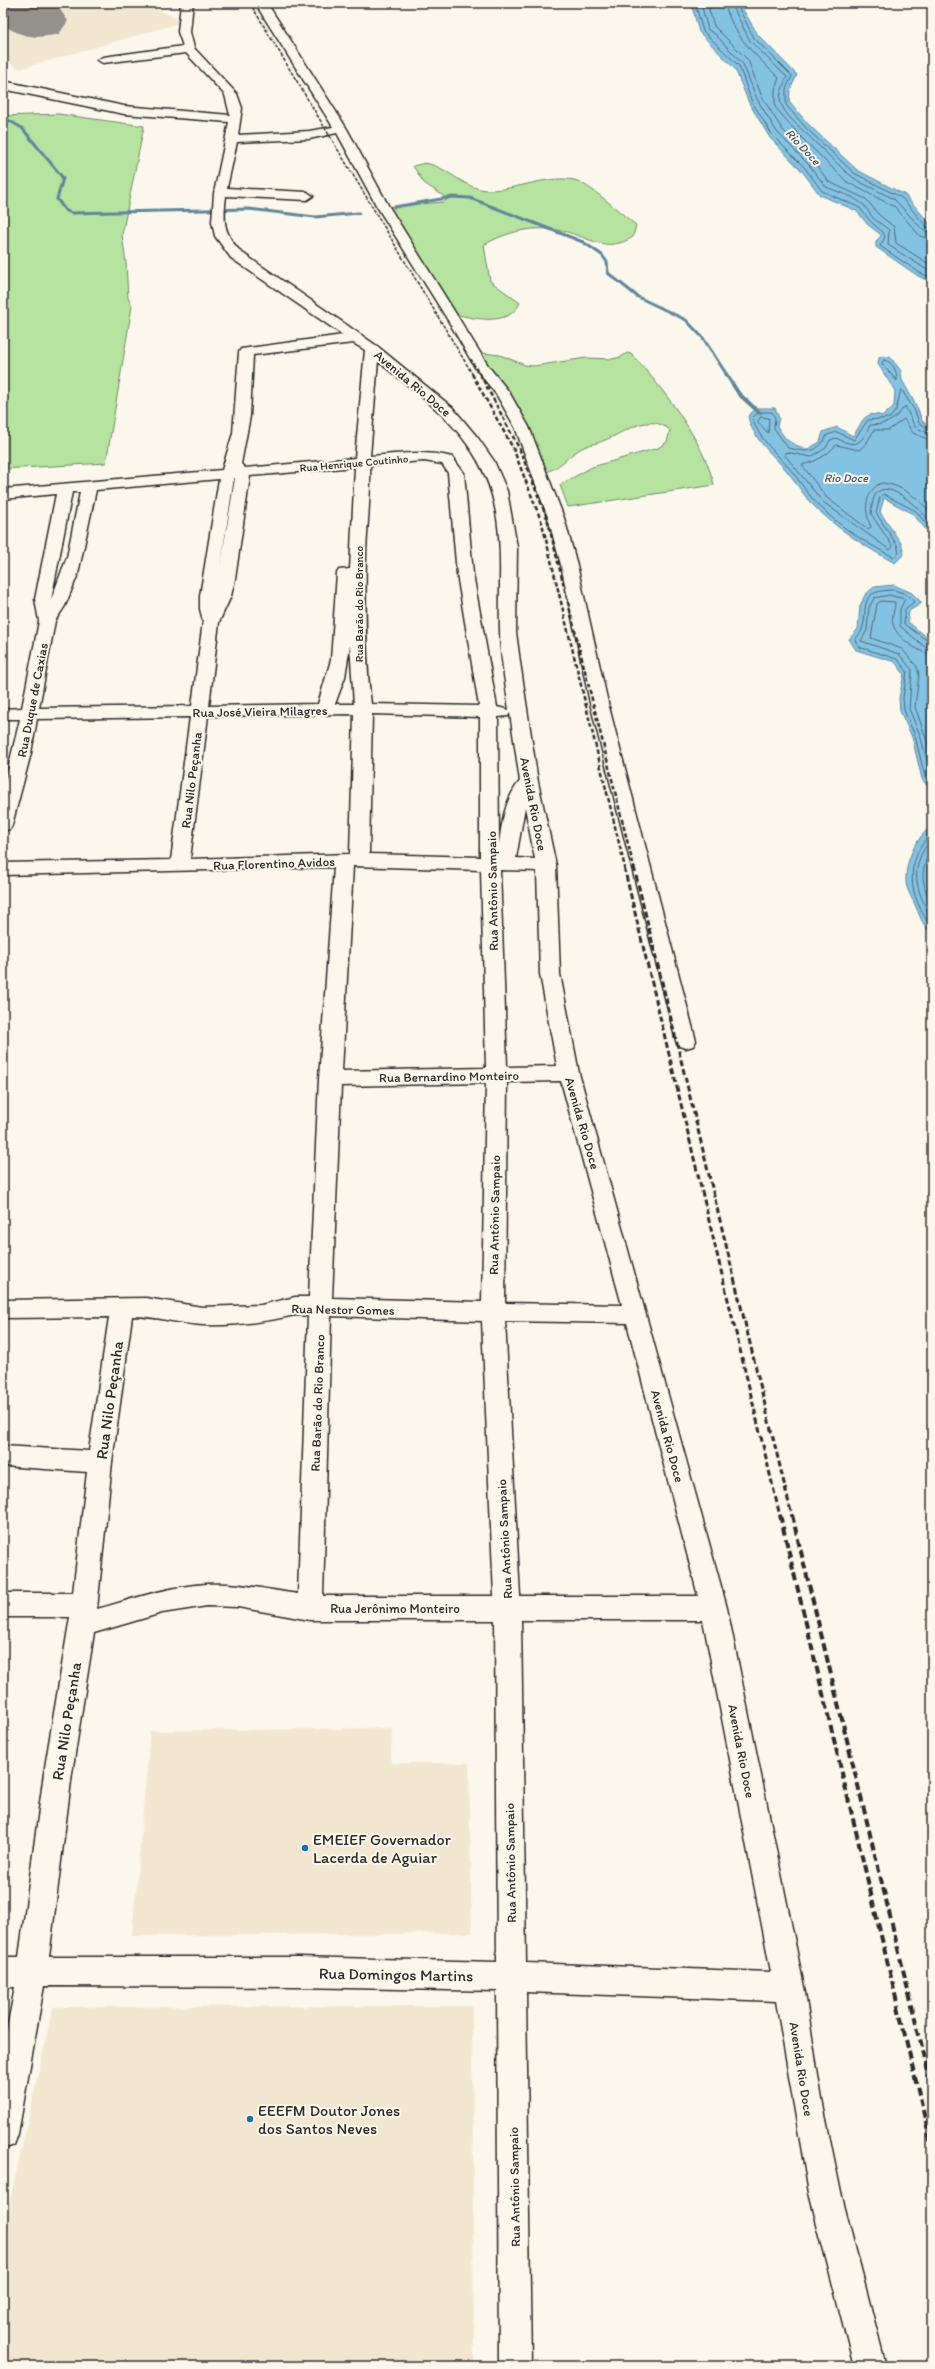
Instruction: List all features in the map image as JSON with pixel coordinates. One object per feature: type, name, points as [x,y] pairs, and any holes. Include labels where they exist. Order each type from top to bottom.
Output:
[{"type":"street","name":"Avenida Rio Doce","points":[[187,3],[184,32],[189,49],[231,94],[236,108],[234,129],[221,192],[220,232],[223,240],[236,255],[364,343],[448,410],[473,440],[486,461],[499,491],[509,547],[508,632],[518,713],[529,782],[546,865],[550,974],[569,1073],[636,1314],[714,1608],[790,1987],[807,2100],[824,2193],[870,2366]]},
{"type":"street","points":[[262,3],[341,130],[382,204],[456,322],[483,369],[502,392],[522,427],[556,518],[569,565],[601,711],[686,1041]]},
{"type":"street","points":[[103,60],[189,49]]},
{"type":"street","points":[[3,85],[124,110],[234,129],[309,135],[341,130]]},
{"type":"street","points":[[221,192],[307,196]]},
{"type":"street","name":"Rua Barão do Rio Branco","points":[[310,1608],[323,1213],[330,1079],[351,860],[363,709],[360,676],[358,553],[363,466],[364,343]]},
{"type":"street","name":"Rua Nilo Peçanha","points":[[180,866],[211,622],[223,596],[227,579],[234,471],[243,413],[246,352],[364,343]]},
{"type":"street","name":"Rua Henrique Coutinho","points":[[3,494],[89,487],[234,471],[363,466],[436,456],[449,462],[456,473],[463,531],[465,574],[489,712]]},
{"type":"street","points":[[324,710],[337,681],[341,664],[350,479],[363,466]]},
{"type":"street","name":"Rua Duque de Caxias","points":[[47,621],[56,608],[68,581],[89,487]]},
{"type":"street","name":"Rua Duque de Caxias","points":[[3,825],[22,753],[47,621],[43,599],[65,489]]},
{"type":"street","points":[[3,703],[30,708]]},
{"type":"street","name":"Rua José Vieira Milagres","points":[[3,714],[30,708],[200,706],[324,710],[363,709],[518,713]]},
{"type":"street","name":"Rua Antônio Sampaio","points":[[489,712],[498,865],[497,1076],[493,1312],[508,1609],[515,2366]]},
{"type":"street","points":[[498,865],[517,800],[521,790],[529,782]]},
{"type":"street","name":"Rua Florentino Avidos","points":[[3,869],[180,866],[351,860],[498,865],[546,865]]},
{"type":"street","name":"Rua Bernardino Monteiro","points":[[330,1079],[569,1073]]},
{"type":"street","name":"Rua Nestor Gomes","points":[[3,1308],[163,1308],[202,1316],[261,1314],[295,1306],[493,1312],[636,1314]]},
{"type":"street","name":"Rua Nilo Peçanha","points":[[3,2134],[32,1972],[58,1773],[83,1615],[100,1462],[122,1307]]},
{"type":"street","points":[[3,1456],[100,1462]]},
{"type":"street","name":"Rua Jerônimo Monteiro","points":[[3,1605],[83,1615],[207,1595],[238,1596],[310,1608],[714,1608]]},
{"type":"street","name":"Rua Domingos Martins","points":[[3,1972],[512,1976],[790,1987]]},
{"type":"shaded area","points":[[3,3],[145,3],[183,22],[20,69],[3,59]]},
{"type":"shaded area","name":"EMEIEF Governador Lacerda de Aguiar","points":[[392,1728],[391,1763],[469,1763],[472,1933],[132,1936],[150,1731]]},
{"type":"shaded area","name":"EEEFM Doutor Jones dos Santos Neves","points":[[472,2006],[474,2366],[3,2366],[3,2232],[53,2007]]},
{"type":"green space","points":[[58,114],[144,126],[122,235],[126,263],[128,298],[132,306],[106,463],[3,469],[3,116]]},
{"type":"green space","points":[[425,163],[434,165],[464,183],[480,189],[489,190],[510,188],[553,179],[574,180],[580,182],[636,225],[633,237],[623,242],[606,244],[598,243],[553,229],[522,230],[502,236],[484,245],[490,281],[520,303],[514,311],[507,316],[498,318],[479,319],[450,313],[385,207],[443,202],[448,199],[424,183],[413,166]]},
{"type":"green space","points":[[474,352],[500,355],[525,365],[534,366],[586,358],[612,359],[621,357],[627,353],[631,354],[668,398],[692,433],[709,469],[714,485],[568,507],[560,485],[592,467],[658,448],[667,442],[670,430],[662,425],[654,423],[637,425],[601,442],[581,448],[557,467],[541,474]]},
{"type":"water","name":"Rio Doce","points":[[691,3],[739,3],[758,35],[797,75],[790,90],[789,102],[810,126],[857,170],[905,195],[932,226],[932,283],[918,276],[876,247],[876,241],[881,236],[880,234],[867,224],[857,211],[820,195],[802,171],[770,138],[749,103],[735,69],[699,32]]},
{"type":"water","name":"Rio Doce","points":[[883,356],[890,357],[901,371],[902,380],[918,409],[922,421],[932,429],[932,537],[913,514],[884,498],[880,512],[901,543],[904,554],[895,563],[850,536],[810,502],[789,474],[758,439],[750,424],[748,416],[757,408],[775,408],[779,418],[777,426],[784,436],[793,444],[808,449],[820,442],[823,432],[837,427],[853,436],[861,422],[867,416],[883,416],[894,406],[895,391],[878,364],[879,358]]},
{"type":"water","points":[[894,585],[912,593],[922,603],[909,611],[908,622],[932,641],[932,792],[922,779],[912,737],[900,711],[899,698],[904,674],[895,662],[856,650],[849,639],[858,629],[860,606],[865,595],[874,587]]},
{"type":"water","points":[[932,826],[932,934],[921,918],[908,891],[906,874],[907,866],[916,843]]},
{"type":"waterway","points":[[3,117],[22,128],[63,178],[57,199],[65,210],[71,213],[249,209],[315,217],[359,213]]},
{"type":"waterway","points":[[394,207],[453,197],[470,198],[583,242],[602,255],[607,262],[608,273],[638,297],[686,320],[703,338],[727,375]]},
{"type":"waterway","points":[[726,374],[739,394],[760,413]]},
{"type":"runway","points":[[6,3],[38,21]]},
{"type":"railway","points":[[250,3],[473,375]]},
{"type":"railway","points":[[471,359],[480,375]]},
{"type":"railway","points":[[472,374],[513,448],[542,523],[625,868]]},
{"type":"railway","points":[[480,374],[519,448],[547,518],[634,868]]},
{"type":"railway","points":[[624,867],[780,1516]]},
{"type":"railway","points":[[634,867],[792,1516]]},
{"type":"railway","points":[[780,1515],[932,2148]]},
{"type":"railway","points":[[792,1515],[932,2088]]},
{"type":"place","name":"EMEIEF Governador Lacerda de Aguiar","points":[[305,1848]]},
{"type":"place","name":"EEEFM Doutor Jones dos Santos Neves","points":[[250,2119]]}]
